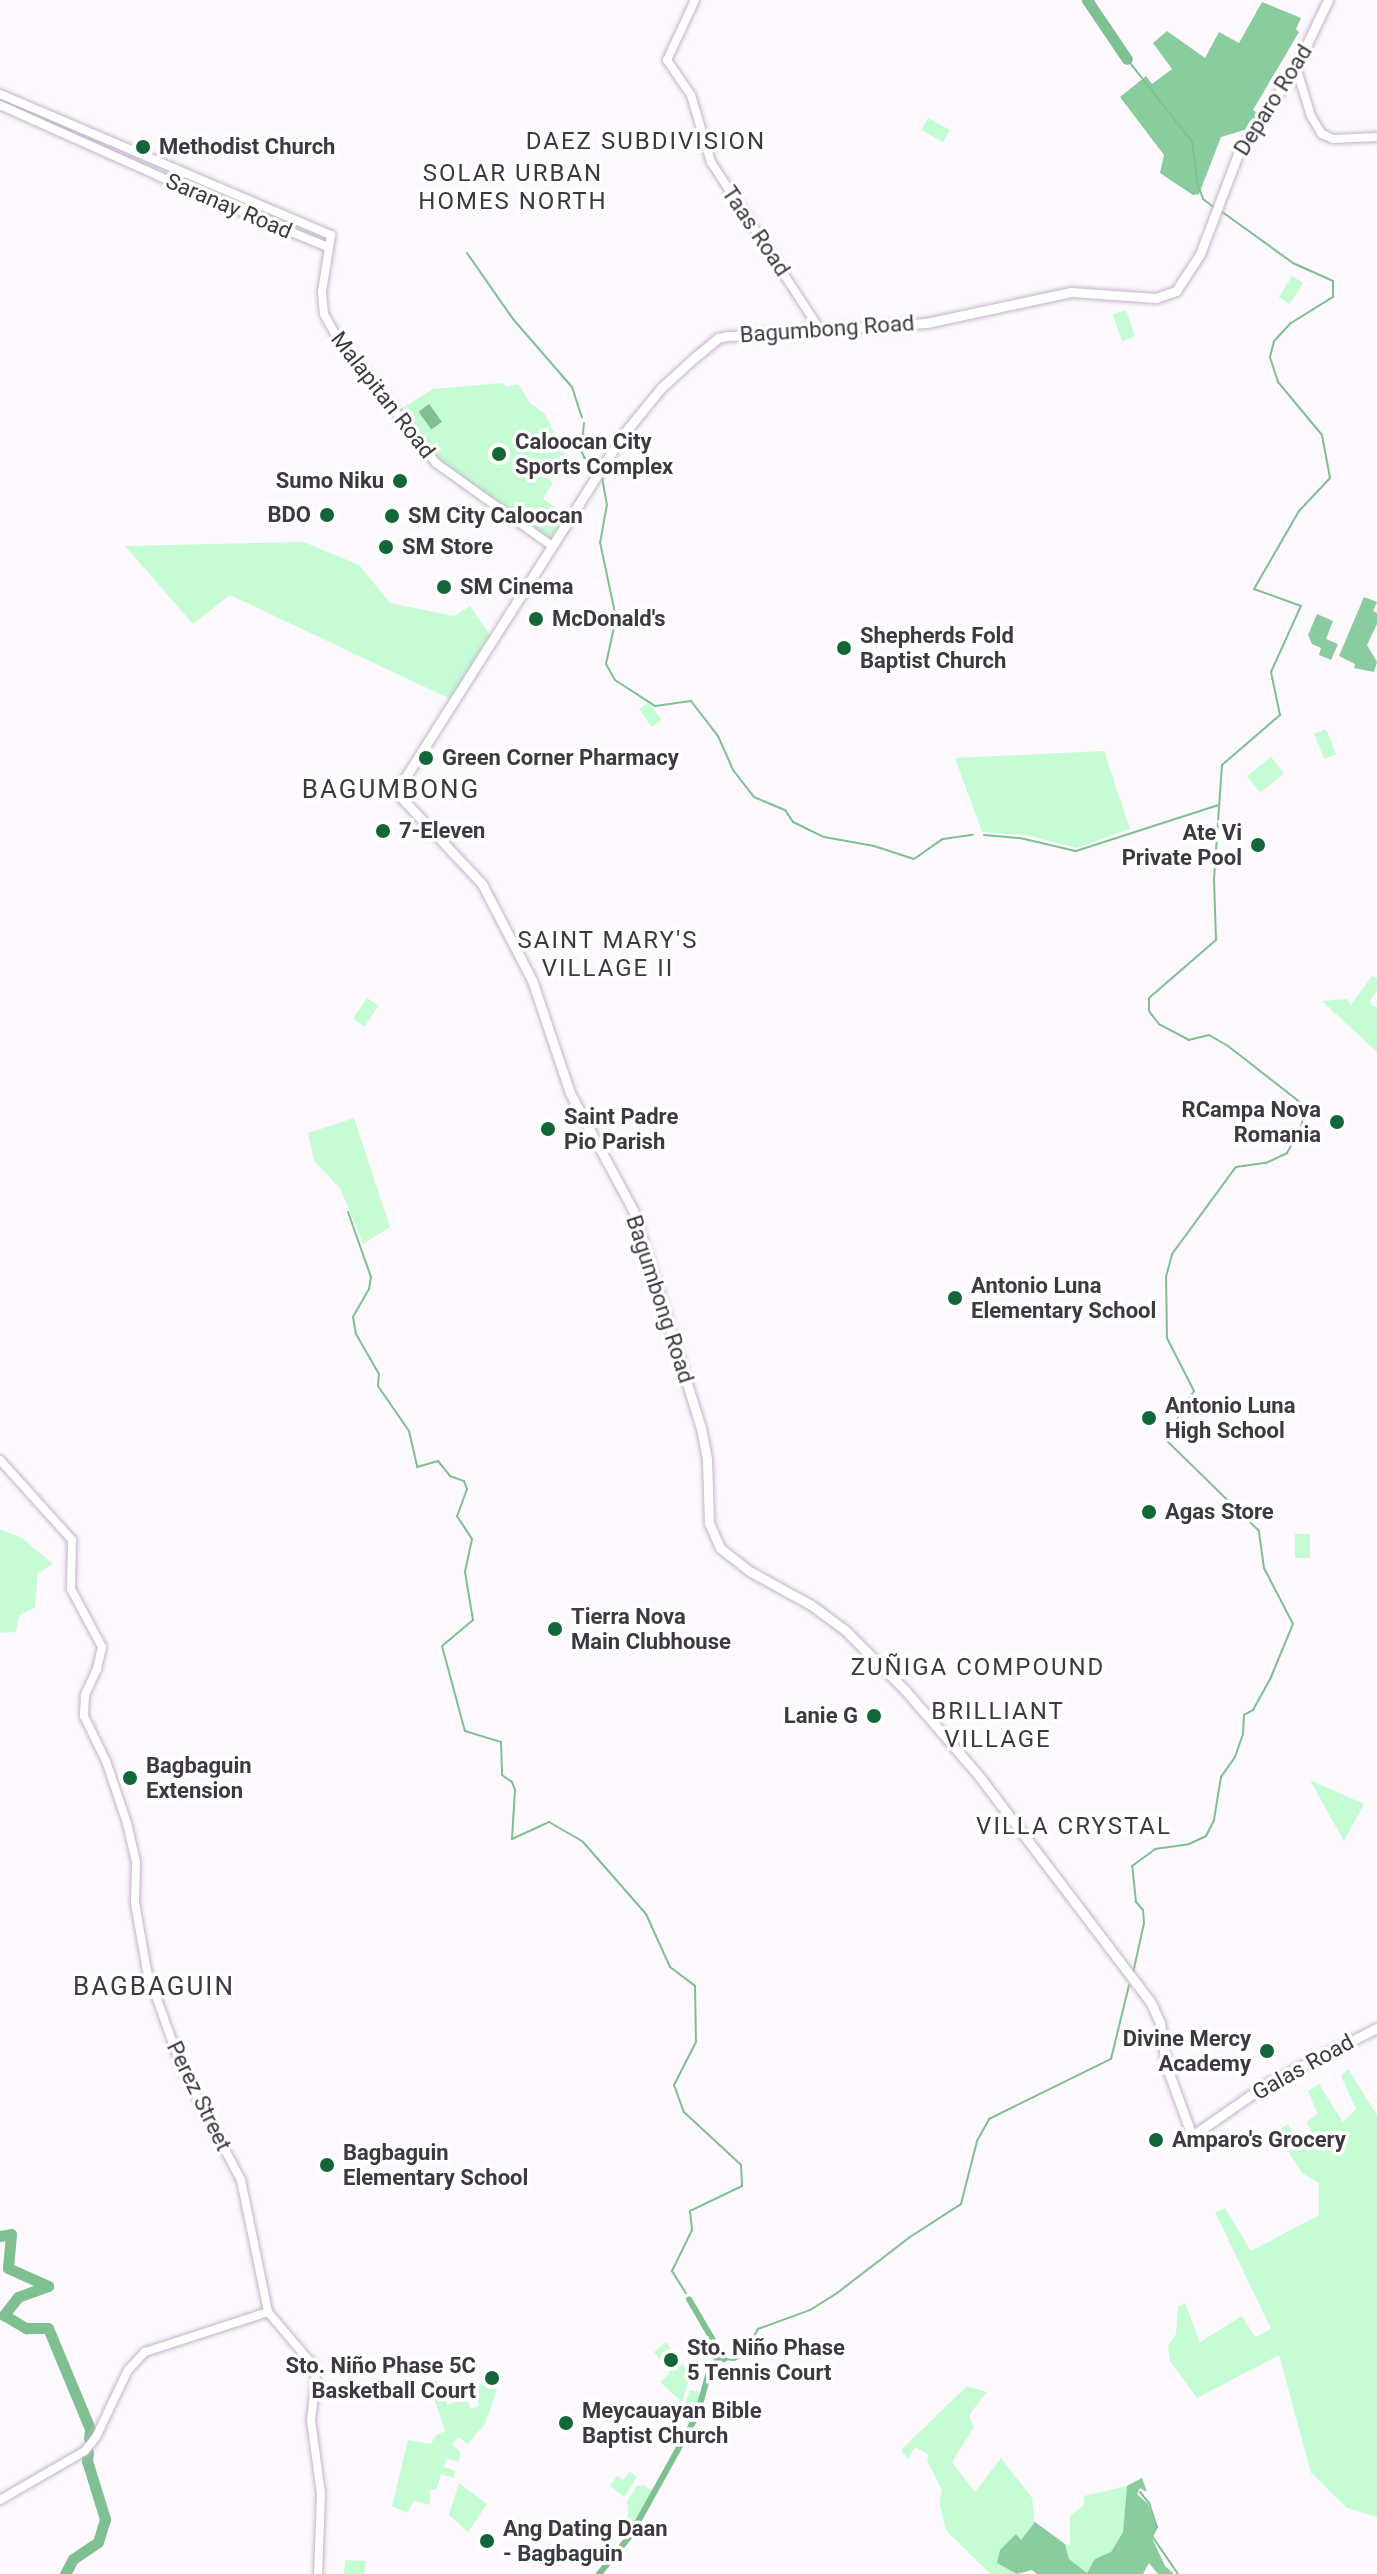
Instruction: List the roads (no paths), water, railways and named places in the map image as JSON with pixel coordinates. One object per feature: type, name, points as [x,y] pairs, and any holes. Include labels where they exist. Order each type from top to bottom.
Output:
[{"type":"main road","name":"Deparo Road","points":[[1219,200],[1238,154],[1296,67],[1328,0]]},
{"type":"main road","name":"Bagumbong Road","points":[[1192,2136],[1166,2065],[1160,2022],[1140,1988],[979,1776],[894,1678],[829,1618],[751,1572],[716,1542],[708,1513],[707,1459],[701,1428],[633,1210],[570,1093],[532,980],[482,884],[396,792],[600,471],[661,388],[718,338],[926,323],[1071,292],[1149,298],[1167,296],[1181,286],[1195,263],[1219,200]]},
{"type":"main road","name":"Galas Road","points":[[1192,2136],[1268,2083],[1377,2028]]},
{"type":"street","name":"Taas Road","points":[[695,0],[667,56],[668,63],[691,95],[711,162],[820,330]]},
{"type":"street","points":[[1296,67],[1311,116],[1322,134],[1333,139],[1377,137]]},
{"type":"street","name":"Saranay Road","points":[[0,94],[331,235]]},
{"type":"street","name":"Saranay Road","points":[[0,105],[203,196],[328,247]]},
{"type":"street","name":"Malapitan Road","points":[[331,235],[322,292],[324,314],[336,336],[436,463],[552,546]]},
{"type":"street","name":"Perez Street","points":[[0,1460],[72,1540],[71,1589],[76,1604],[102,1647],[97,1669],[85,1695],[84,1716],[106,1761],[127,1823],[136,1862],[135,1903],[147,1971],[180,2066],[241,2180],[259,2283],[268,2312]]},
{"type":"street","points":[[0,2500],[85,2451],[96,2437],[128,2370],[145,2352],[268,2312],[303,2351],[316,2380],[311,2420],[321,2494],[318,2574]]},
{"type":"waterway","points":[[1087,0],[1127,59]]},
{"type":"waterway","points":[[1127,59],[1192,142],[1198,185],[1203,199],[1215,208]]},
{"type":"waterway","points":[[1133,1973],[1144,1923],[1143,1910],[1136,1902],[1132,1866],[1155,1849],[1189,1844],[1206,1836],[1214,1820],[1221,1777],[1235,1757],[1243,1734],[1244,1715],[1253,1710],[1271,1677],[1293,1624],[1264,1568],[1259,1531],[1165,1439],[1194,1391],[1167,1338],[1166,1277],[1172,1254],[1236,1167],[1266,1163],[1287,1153],[1301,1128],[1305,1106],[1228,1046],[1209,1035],[1189,1040],[1159,1024],[1149,1011],[1149,998],[1216,940],[1214,879],[1222,765],[1280,715],[1271,672],[1301,606],[1254,589],[1299,511],[1330,478],[1322,435],[1278,382],[1270,357],[1274,341],[1291,323],[1333,297],[1333,281],[1293,263],[1221,211]]},
{"type":"waterway","points":[[467,253],[513,319],[572,387],[582,417]]},
{"type":"waterway","points":[[584,423],[581,450],[596,469]]},
{"type":"waterway","points":[[602,477],[607,504],[600,542],[616,618],[606,664],[615,680],[655,706],[691,701],[718,736],[733,770],[754,797],[785,810],[793,822],[824,837],[874,846],[914,859],[943,839],[973,835]]},
{"type":"waterway","points":[[984,835],[1020,838],[1076,851],[1218,805]]},
{"type":"waterway","points":[[348,1212],[371,1277],[369,1289],[353,1317],[356,1334],[379,1374],[378,1386],[409,1431],[417,1467],[438,1461],[450,1476],[464,1481],[467,1489],[457,1516],[472,1539],[465,1572],[473,1620],[442,1646],[465,1731],[501,1742],[502,1775],[512,1782],[515,1790],[512,1839],[549,1822],[583,1842],[646,1914],[670,1967],[695,1986],[696,2042],[674,2085],[684,2112],[741,2165],[742,2186],[690,2211],[692,2230],[672,2271],[686,2293]]},
{"type":"waterway","points":[[724,2359],[734,2360],[744,2355],[758,2329],[810,2310],[961,2204],[977,2141],[989,2119],[1111,2059],[1129,1985]]},
{"type":"waterway","points":[[0,2236],[11,2234],[8,2268],[48,2286],[18,2297],[4,2315],[26,2328],[48,2328],[90,2429],[89,2438]]},
{"type":"waterway","points":[[599,2574],[630,2536],[697,2415],[710,2368],[720,2357],[724,2359],[689,2299]]},
{"type":"waterway","points":[[65,2574],[73,2559],[98,2542],[105,2519],[87,2461],[88,2452]]},
{"type":"waterway","points":[[1140,2492],[1149,2503],[1157,2527],[1152,2536],[1178,2574]]},
{"type":"place","name":"Methodist Church","points":[[143,147]]},
{"type":"place","name":"Caloocan City Sports Complex","points":[[499,454]]},
{"type":"place","name":"Sumo Niku","points":[[400,481]]},
{"type":"place","name":"BDO","points":[[327,515]]},
{"type":"place","name":"SM City Caloocan","points":[[392,516]]},
{"type":"place","name":"SM Store","points":[[386,547]]},
{"type":"place","name":"SM Cinema","points":[[444,587]]},
{"type":"place","name":"McDonald's","points":[[536,619]]},
{"type":"place","name":"Shepherds Fold Baptist Church","points":[[844,648]]},
{"type":"place","name":"Green Corner Pharmacy","points":[[426,758]]},
{"type":"place","name":"7-Eleven","points":[[383,831]]},
{"type":"place","name":"Ate Vi Private Pool","points":[[1258,845]]},
{"type":"place","name":"RCampa Nova Romania","points":[[1337,1122]]},
{"type":"place","name":"Saint Padre Pio Parish","points":[[548,1129]]},
{"type":"place","name":"Antonio Luna Elementary School","points":[[955,1298]]},
{"type":"place","name":"Antonio Luna High School","points":[[1149,1418]]},
{"type":"place","name":"Agas Store","points":[[1149,1512]]},
{"type":"place","name":"Tierra Nova Main Clubhouse","points":[[555,1629]]},
{"type":"place","name":"Lanie G","points":[[874,1716]]},
{"type":"place","name":"Bagbaguin Extension","points":[[130,1778]]},
{"type":"place","name":"Divine Mercy Academy","points":[[1267,2051]]},
{"type":"place","name":"Amparo's Grocery","points":[[1156,2140]]},
{"type":"place","name":"Bagbaguin Elementary School","points":[[327,2165]]},
{"type":"place","name":"Sto. Niño Phase 5 Tennis Court","points":[[671,2360]]},
{"type":"place","name":"Sto. Niño Phase 5C Basketball Court","points":[[492,2378]]},
{"type":"place","name":"Meycauayan Bible Baptist Church","points":[[566,2423]]},
{"type":"place","name":"Ang Dating Daan - Bagbaguin","points":[[487,2541]]},
{"type":"district","name":"DAEZ SUBDIVISION","points":[[646,142]]},
{"type":"district","name":"SOLAR URBAN HOMES NORTH","points":[[513,188]]},
{"type":"district","name":"BAGUMBONG","points":[[391,790]]},
{"type":"district","name":"SAINT MARY'S VILLAGE II","points":[[608,955]]},
{"type":"district","name":"ZUÑIGA COMPOUND","points":[[978,1668]]},
{"type":"district","name":"BRILLIANT VILLAGE","points":[[998,1726]]},
{"type":"district","name":"VILLA CRYSTAL","points":[[1074,1827]]},
{"type":"district","name":"BAGBAGUIN","points":[[154,1987]]}]
